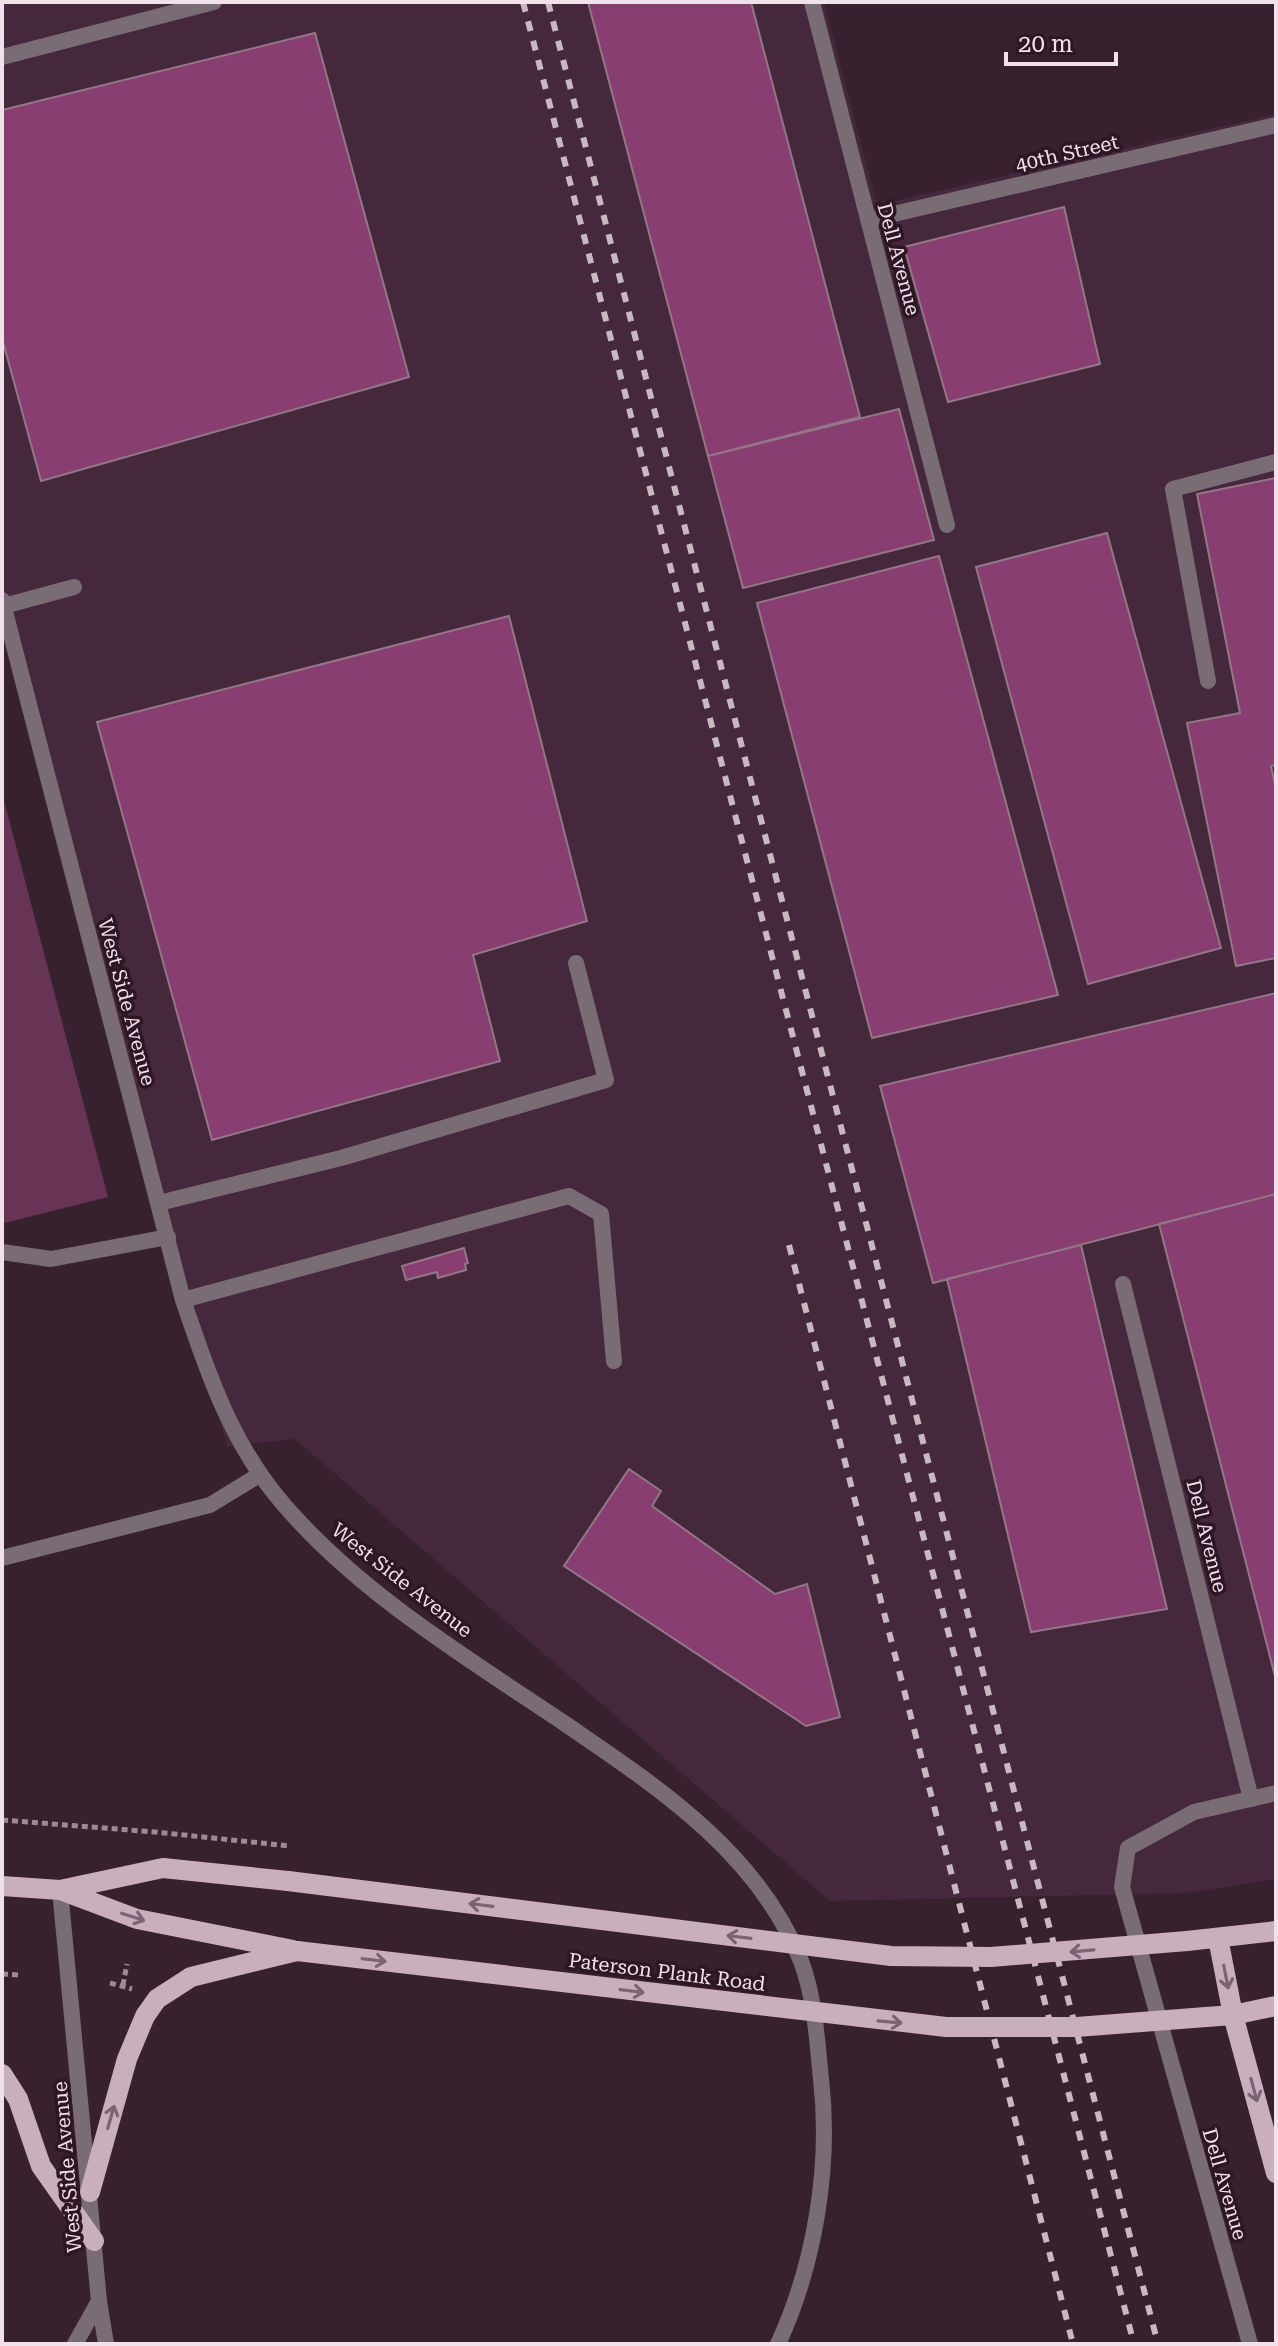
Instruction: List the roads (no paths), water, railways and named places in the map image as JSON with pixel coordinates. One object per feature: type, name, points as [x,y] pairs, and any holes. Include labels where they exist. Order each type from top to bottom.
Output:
[{"type":"main road","name":"Paterson Plank Road","points":[[2,1886],[60,1890],[163,1868],[891,1956],[991,1957],[1276,1931]]},
{"type":"main road","name":"Paterson Plank Road","points":[[60,1890],[137,1919],[297,1951],[946,2027],[1077,2027],[1233,2015],[1276,2006]]},
{"type":"main road","points":[[1218,1938],[1233,2015],[1276,2173]]},
{"type":"main road","points":[[90,2192],[127,2059],[145,2016],[157,1999],[191,1977],[297,1951]]},
{"type":"main road","points":[[2,2074],[18,2099],[41,2166],[94,2241]]},
{"type":"street","points":[[2,57],[214,2]]},
{"type":"street","name":"Dell Avenue","points":[[812,2],[947,525]]},
{"type":"street","name":"40th Street","points":[[868,220],[1276,125]]},
{"type":"street","points":[[1208,681],[1173,489],[1276,462]]},
{"type":"street","points":[[3,603],[74,587]]},
{"type":"street","name":"West Side Avenue","points":[[3,603],[183,1300],[218,1397],[242,1447],[259,1475],[311,1534],[358,1577],[428,1631],[686,1810],[741,1864],[761,1889],[802,1963],[810,1995],[823,2096],[823,2142],[812,2238],[799,2288],[778,2344]]},
{"type":"street","points":[[159,1203],[341,1158],[606,1080],[576,963]]},
{"type":"street","points":[[183,1300],[569,1196],[601,1214],[614,1361]]},
{"type":"street","points":[[2,1252],[51,1259],[168,1237]]},
{"type":"street","name":"Dell Avenue","points":[[1123,1284],[1251,1799],[1194,1812],[1128,1848],[1122,1887],[1250,2344]]},
{"type":"street","points":[[2,1558],[210,1505],[259,1475]]},
{"type":"street","points":[[1251,1799],[1276,1793]]},
{"type":"street","name":"West Side Avenue","points":[[60,1890],[99,2301],[106,2344]]},
{"type":"street","points":[[75,2344],[99,2301]]},
{"type":"railway","points":[[523,2],[1134,2344]]},
{"type":"railway","points":[[548,2],[1158,2344]]},
{"type":"railway","points":[[789,1245],[1073,2344]]}]
